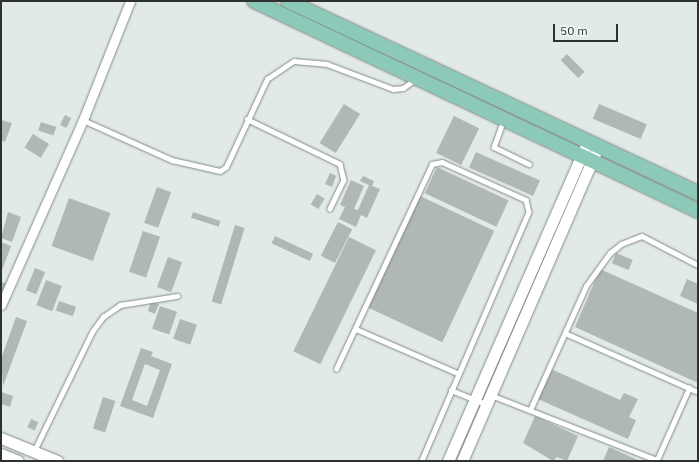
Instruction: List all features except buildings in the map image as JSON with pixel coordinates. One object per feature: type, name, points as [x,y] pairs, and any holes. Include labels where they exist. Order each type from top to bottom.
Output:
[{"type":"main road","points":[[288,1],[466,92],[505,118],[698,211]]},
{"type":"main road","points":[[256,2],[418,77],[466,92],[593,143],[692,190],[678,202]]},
{"type":"street","points":[[1,305],[84,120],[130,1]]},
{"type":"street","points":[[462,461],[593,143]]},
{"type":"street","points":[[448,461],[587,158]]},
{"type":"street","points":[[1,438],[57,461]]},
{"type":"street","points":[[1,454],[18,461]]},
{"type":"lane","points":[[84,120],[172,160],[220,171],[226,167],[247,119],[267,79],[294,61],[327,64],[397,89],[418,77]]},
{"type":"lane","points":[[505,118],[494,147],[529,164]]},
{"type":"lane","points":[[247,119],[340,164],[344,180],[330,209]]},
{"type":"lane","points":[[336,369],[432,164],[442,162],[495,184],[526,200],[529,212],[457,373],[422,461]]},
{"type":"lane","points":[[530,410],[589,279],[607,256],[628,240],[649,237],[698,265]]},
{"type":"lane","points":[[34,451],[92,332],[103,317],[120,305],[177,296]]},
{"type":"lane","points":[[356,329],[457,373]]},
{"type":"lane","points":[[565,333],[698,392]]},
{"type":"lane","points":[[451,390],[477,395],[530,410],[657,460],[690,388]]},
{"type":"lane","points":[[477,395],[488,399]]}]
